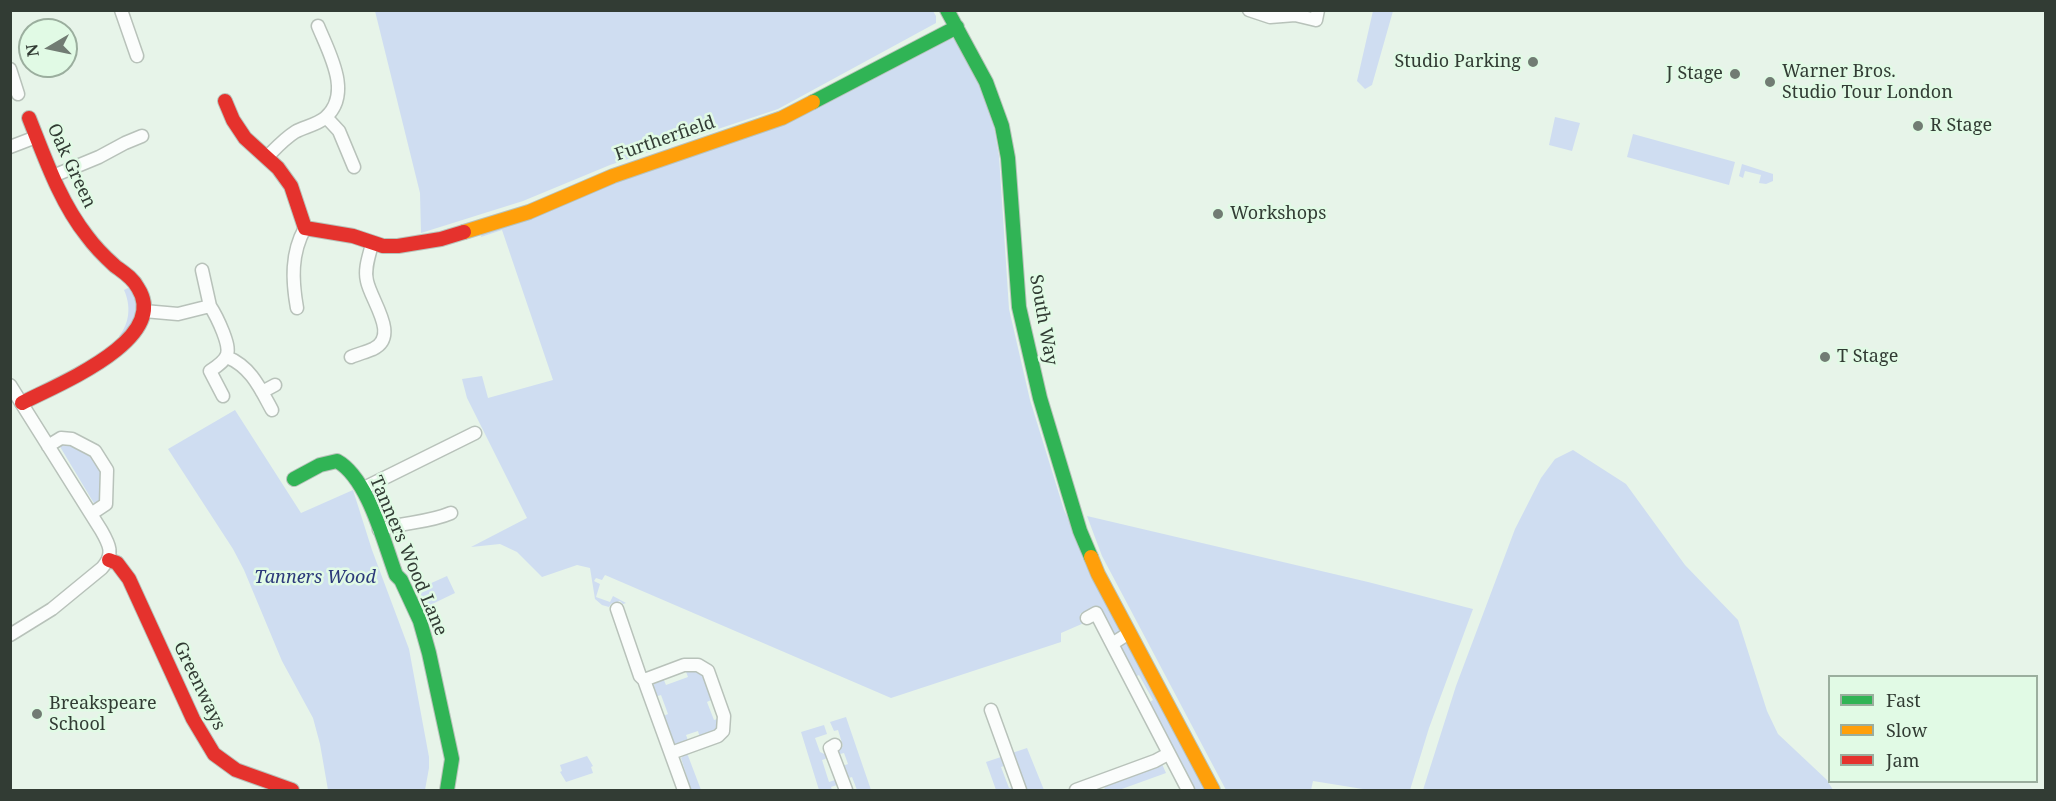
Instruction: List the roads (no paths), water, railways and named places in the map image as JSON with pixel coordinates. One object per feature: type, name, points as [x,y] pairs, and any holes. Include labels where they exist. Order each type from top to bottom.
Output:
[{"type":"street","points":[[121,10],[137,56]]},
{"type":"street","name":"South Way","points":[[947,10],[986,82],[1002,126],[1008,158],[1019,308],[1040,398],[1080,531],[1098,574],[1213,790]]},
{"type":"street","points":[[1249,10],[1270,16],[1295,15],[1316,20],[1318,10]]},
{"type":"street","points":[[267,157],[297,131],[326,117],[336,96],[338,79],[318,26]]},
{"type":"street","name":"Furtherfield","points":[[305,228],[352,236],[383,246],[416,244],[441,239],[529,212],[614,176],[782,118],[957,27]]},
{"type":"street","points":[[10,69],[18,94]]},
{"type":"street","points":[[225,101],[233,120],[245,138],[278,168],[291,186],[305,228],[294,258],[292,276],[297,308]]},
{"type":"street","points":[[326,117],[339,131],[354,167]]},
{"type":"street","name":"Oak Green","points":[[29,118],[62,197],[87,236],[139,289],[144,311]]},
{"type":"street","points":[[53,176],[99,158],[125,142],[142,136]]},
{"type":"street","points":[[10,147],[36,137]]},
{"type":"street","points":[[351,357],[375,348],[382,343],[385,335],[384,326],[367,282],[366,272],[372,244]]},
{"type":"street","points":[[202,270],[210,306],[218,318],[229,348],[227,357],[222,363],[210,370],[223,396]]},
{"type":"street","points":[[22,403],[118,348],[135,334],[143,319],[144,311],[178,314],[210,306]]},
{"type":"street","points":[[227,357],[245,367],[252,374],[272,410]]},
{"type":"street","points":[[10,385],[91,514],[111,552],[109,560],[102,568],[52,609],[10,635]]},
{"type":"street","points":[[262,392],[275,385]]},
{"type":"street","points":[[362,489],[475,433]]},
{"type":"street","points":[[48,446],[61,438],[72,440],[95,451],[107,470],[106,504],[91,514]]},
{"type":"street","name":"Tanners Wood Lane","points":[[294,479],[336,461],[345,464],[350,469],[362,489],[396,575],[401,580],[426,637],[452,759],[447,790]]},
{"type":"street","points":[[379,530],[394,525],[421,522],[451,513]]},
{"type":"street","name":"Greenways","points":[[109,560],[117,563],[129,579],[193,719],[214,754],[236,770],[292,790]]},
{"type":"street","points":[[617,609],[684,790]]},
{"type":"street","points":[[1087,618],[1096,613],[1188,790]]},
{"type":"street","points":[[1112,644],[1129,633]]},
{"type":"street","points":[[644,680],[684,665],[698,664],[708,671],[724,716],[723,731],[718,736],[670,753]]},
{"type":"street","points":[[991,710],[1020,790]]},
{"type":"street","points":[[829,747],[846,790]]},
{"type":"street","points":[[1076,790],[1168,754]]},
{"type":"place","name":"Studio Parking","points":[[1533,62]]},
{"type":"place","name":"J Stage","points":[[1735,74]]},
{"type":"place","name":"Warner Bros. Studio Tour London","points":[[1770,82]]},
{"type":"place","name":"R Stage","points":[[1918,126]]},
{"type":"place","name":"Workshops","points":[[1218,214]]},
{"type":"place","name":"T Stage","points":[[1825,357]]},
{"type":"place","name":"Breakspeare School","points":[[37,714]]},
{"type":"park label","name":"Tanners Wood","points":[[315,578]]}]
